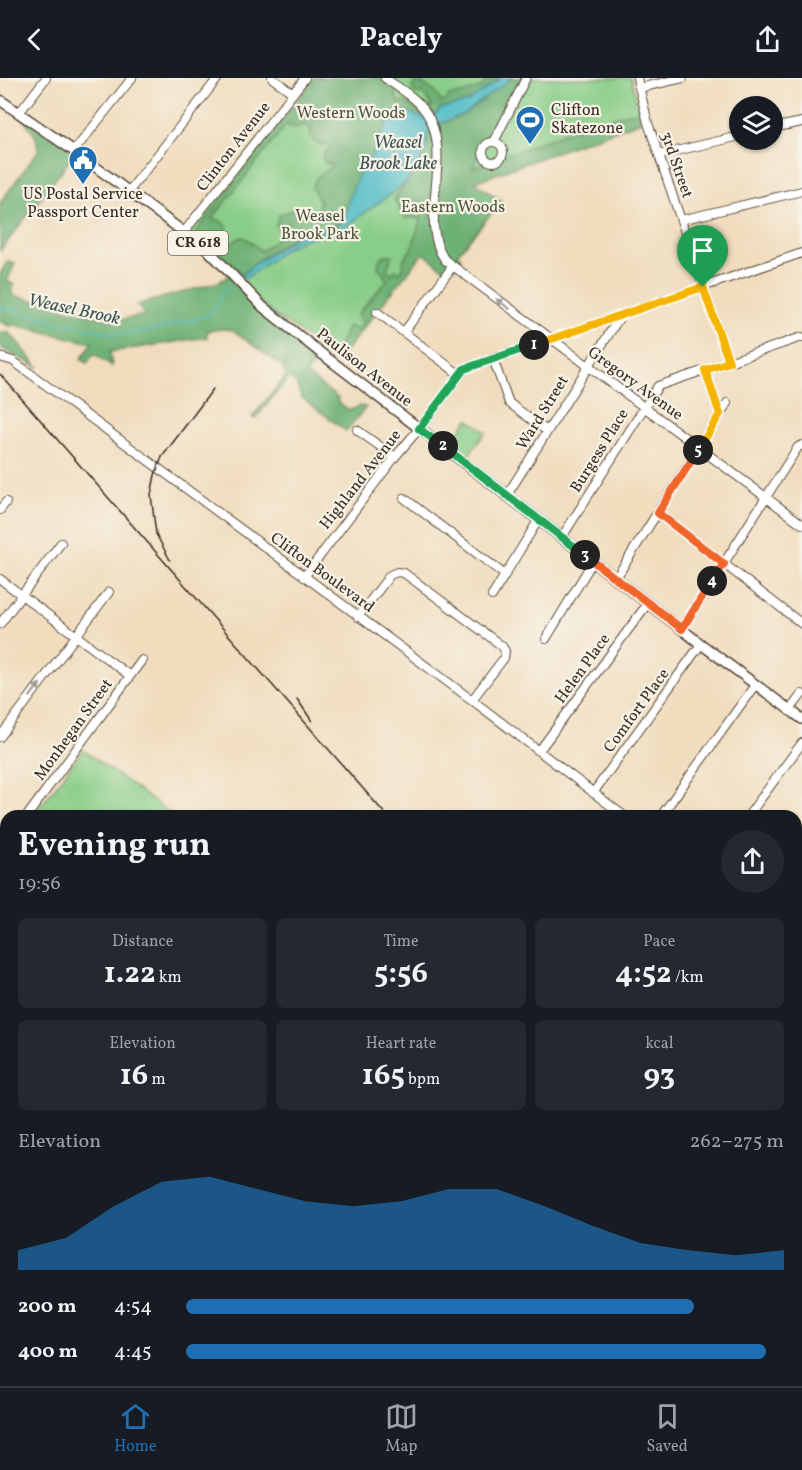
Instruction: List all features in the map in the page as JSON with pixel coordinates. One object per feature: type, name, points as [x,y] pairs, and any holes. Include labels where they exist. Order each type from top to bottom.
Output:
[{"type":"main road","name":"Paulison Avenue","points":[[0,100],[74,151],[208,250],[263,307],[419,429],[802,719]]},
{"type":"street","points":[[19,112],[46,78]]},
{"type":"street","points":[[74,151],[132,78]]},
{"type":"street","points":[[129,191],[218,78]]},
{"type":"street","points":[[272,78],[293,93]]},
{"type":"street","name":"Clinton Avenue","points":[[184,232],[305,78]]},
{"type":"street","points":[[385,78],[425,110],[434,130],[437,152],[435,235],[439,251],[452,267],[404,332]]},
{"type":"street","points":[[494,142],[526,78]]},
{"type":"street","name":"3rd Street","points":[[637,78],[648,123],[729,362]]},
{"type":"street","points":[[639,88],[683,78]]},
{"type":"street","points":[[783,126],[802,122]]},
{"type":"street","points":[[659,155],[729,139]]},
{"type":"street","points":[[681,220],[802,191]]},
{"type":"street","name":"Highland Avenue","points":[[304,577],[464,369],[802,254]]},
{"type":"street","name":"Gregory Avenue","points":[[452,267],[802,524]]},
{"type":"street","points":[[377,312],[459,375]]},
{"type":"street","name":"Ward Street","points":[[507,495],[621,315]]},
{"type":"street","name":"Burgess Place","points":[[562,537],[658,386],[802,337]]},
{"type":"street","name":"Clifton Boulevard","points":[[0,357],[13,361],[35,376],[472,700],[616,810]]},
{"type":"street","points":[[493,359],[509,403],[547,431]]},
{"type":"street","points":[[705,370],[720,414]]},
{"type":"street","points":[[616,578],[727,404]]},
{"type":"street","points":[[357,430],[395,457]]},
{"type":"street","points":[[682,629],[798,447],[802,446]]},
{"type":"street","points":[[404,498],[505,575]]},
{"type":"street","points":[[0,510],[6,502]]},
{"type":"street","points":[[658,513],[802,624]]},
{"type":"street","points":[[492,596],[539,519]]},
{"type":"street","points":[[0,624],[61,543]]},
{"type":"street","points":[[546,639],[593,561]]},
{"type":"street","points":[[358,616],[390,575],[397,572],[404,573],[502,646],[505,651],[504,658],[472,700]]},
{"type":"street","points":[[0,579],[130,676]]},
{"type":"street","points":[[0,737],[109,592]]},
{"type":"street","name":"Helen Place","points":[[539,751],[648,603]]},
{"type":"street","name":"Comfort Place","points":[[593,793],[701,644]]},
{"type":"street","name":"Monhegan Street","points":[[31,810],[142,660]]},
{"type":"street","points":[[665,810],[755,685]]},
{"type":"street","points":[[789,711],[802,694]]},
{"type":"street","points":[[752,810],[802,743]]},
{"type":"green space","name":"Weasel Brook Park","points":[[314,78],[382,81],[385,78],[631,78],[641,121],[474,182],[502,201],[457,254],[461,258],[454,268],[423,253],[339,359],[263,307],[184,232],[291,109]]},
{"type":"green space","points":[[314,78],[379,78],[396,90],[399,103],[406,102],[420,113],[432,106],[422,92],[419,94],[414,92],[412,87],[415,83],[431,89],[441,102],[446,101],[449,96],[482,87],[488,78],[521,78],[472,168],[572,130],[627,113],[639,113],[641,121],[474,182],[502,201],[457,254],[461,258],[448,272],[423,253],[339,359],[337,351],[348,326],[357,329],[363,322],[357,315],[387,280],[378,267],[379,260],[385,255],[392,255],[387,270],[392,274],[395,270],[400,272],[404,266],[403,260],[412,248],[421,218],[405,218],[394,199],[417,168],[399,112],[390,118],[367,164],[358,176],[350,196],[346,217],[332,227],[290,239],[256,262],[242,275],[211,244],[195,233]],"holes":[[[286,125],[296,128],[305,125],[311,129],[310,135],[314,141],[321,145],[327,143],[330,146],[329,150],[324,152],[323,159],[332,167],[317,177],[312,187],[320,203],[314,213],[305,215],[296,208],[279,215],[276,225],[282,235],[261,251],[247,239],[241,237],[232,243],[226,243],[227,226],[219,220],[212,219]]]},
{"type":"green space","points":[[19,113],[76,152],[0,251],[0,203],[38,151],[36,137]]},
{"type":"green space","points":[[7,262],[15,263],[7,282],[14,284],[12,295],[114,321],[145,315],[137,305],[219,282],[231,274],[318,358],[306,374],[338,398],[338,403],[346,408],[366,407],[346,431],[301,397],[296,383],[289,378],[255,419],[252,417],[286,376],[282,366],[232,330],[207,331],[207,337],[110,352],[112,366],[94,354],[87,363],[81,359],[92,343],[15,325],[9,326],[0,321],[0,274]]},
{"type":"green space","points":[[0,332],[10,333],[39,368],[0,347]]},
{"type":"green space","points":[[468,419],[486,432],[467,457],[450,444]]},
{"type":"green space","points":[[83,750],[166,810],[38,810]]},
{"type":"water","name":"Weasel Brook Lake","points":[[501,78],[512,78],[464,114],[443,123],[439,122],[428,132],[426,149],[417,168],[406,183],[345,227],[336,232],[305,239],[288,247],[245,279],[242,275],[257,262],[297,236],[334,228],[342,222],[358,176],[367,164],[390,118],[402,111],[419,117],[436,114],[441,108],[468,102]]},
{"type":"waterway","name":"Weasel Brook","points":[[0,306],[115,334],[149,331],[203,317],[215,311],[223,292],[232,285]]},
{"type":"railway","points":[[0,374],[382,810]]},
{"type":"railway","points":[[170,560],[156,534],[151,495],[155,475],[162,457],[213,389]]},
{"type":"railway","points":[[297,699],[312,721]]},
{"type":"place","name":"Clifton Skatezone","points":[[530,146]]},
{"type":"place","name":"US Postal Service Passport Center","points":[[83,186]]},
{"type":"route","points":[[703,287],[729,362],[705,370],[720,414],[658,513],[724,564],[682,629],[480,473],[419,429],[464,369],[703,287]]},
{"type":"park label","name":"Western Woods","points":[[351,114]]},
{"type":"park label","name":"Eastern Woods","points":[[453,208]]}]
